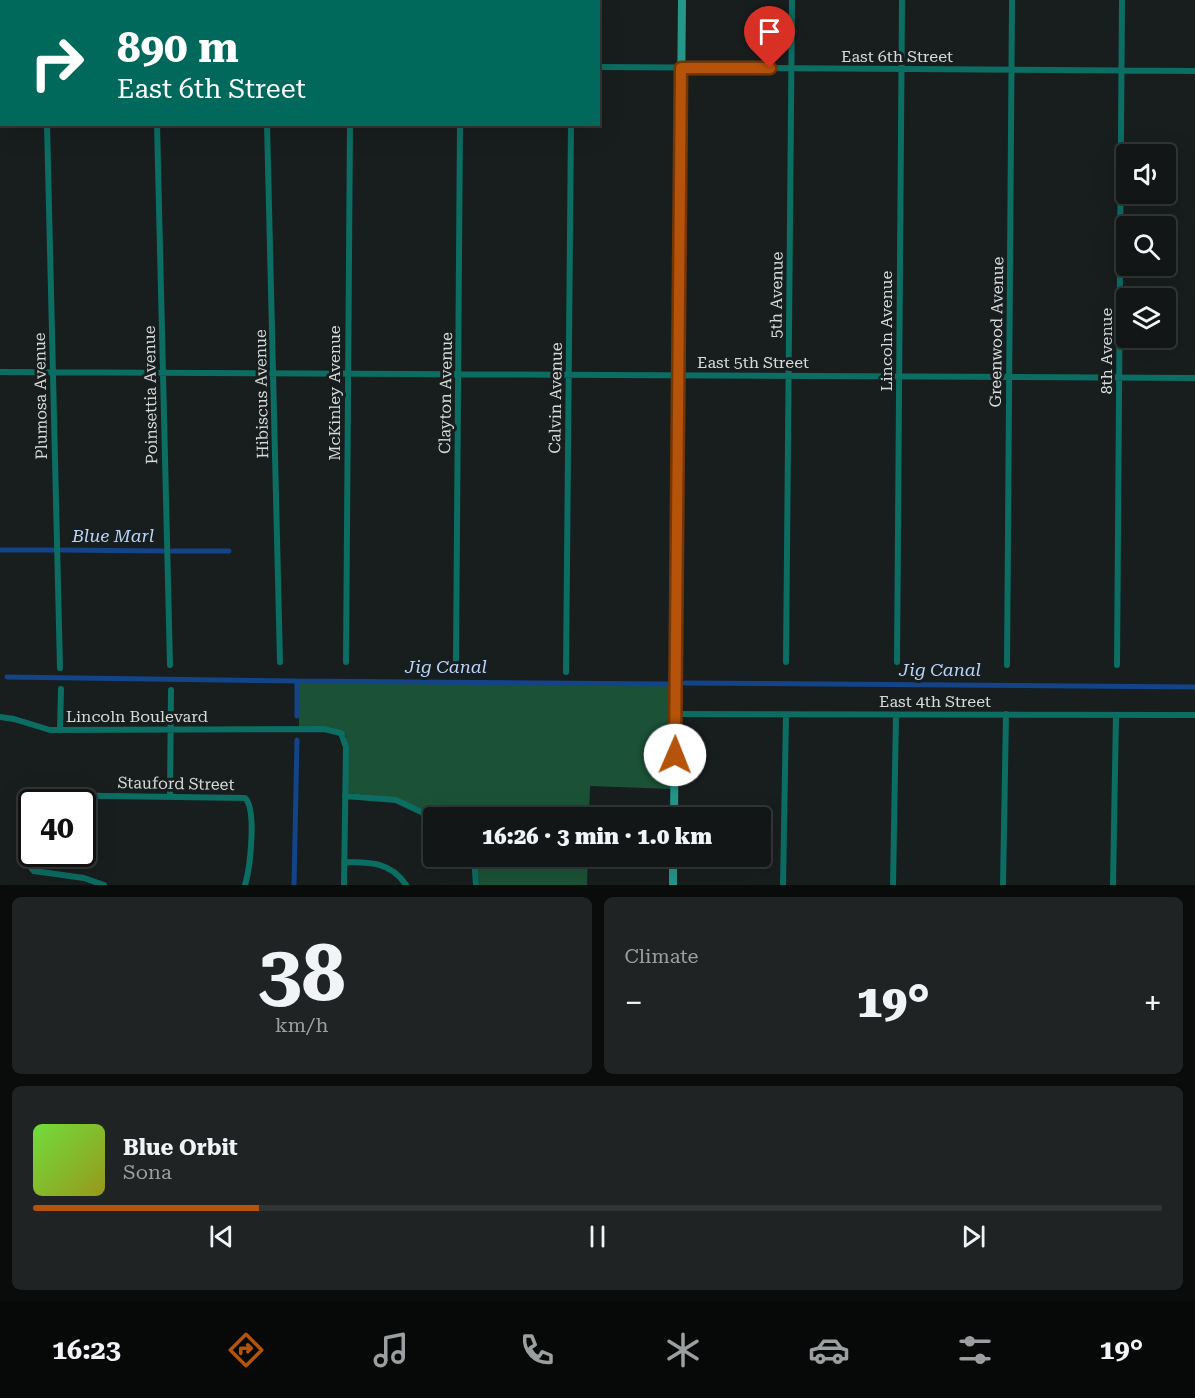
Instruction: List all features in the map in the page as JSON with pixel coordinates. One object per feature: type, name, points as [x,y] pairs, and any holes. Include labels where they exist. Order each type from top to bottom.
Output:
[{"type":"street","points":[[674,807],[682,0]]},
{"type":"street","name":"5th Avenue","points":[[786,662],[792,0]]},
{"type":"street","name":"Lincoln Avenue","points":[[897,662],[902,0]]},
{"type":"street","name":"Greenwood Avenue","points":[[1007,665],[1012,0]]},
{"type":"street","name":"8th Avenue","points":[[1117,665],[1122,0]]},
{"type":"street","name":"East 6th Street","points":[[600,67],[1195,71]]},
{"type":"street","name":"Plumosa Avenue","points":[[47,126],[60,668]]},
{"type":"street","name":"Poinsettia Avenue","points":[[158,126],[170,664]]},
{"type":"street","name":"Hibiscus Avenue","points":[[267,126],[280,662]]},
{"type":"street","name":"McKinley Avenue","points":[[346,662],[350,126]]},
{"type":"street","name":"Clayton Avenue","points":[[456,662],[460,126]]},
{"type":"street","name":"Calvin Avenue","points":[[566,672],[571,126]]},
{"type":"street","name":"East 5th Street","points":[[0,372],[1195,378]]},
{"type":"street","points":[[60,730],[61,689]]},
{"type":"street","points":[[170,795],[171,690]]},
{"type":"street","name":"East 4th Street","points":[[676,714],[1195,714]]},
{"type":"street","points":[[1003,885],[1006,714]]},
{"type":"street","points":[[783,885],[786,715]]},
{"type":"street","points":[[893,885],[896,715]]},
{"type":"street","points":[[1113,885],[1116,715]]},
{"type":"street","name":"Lincoln Boulevard","points":[[0,717],[14,719],[40,729],[60,730],[324,729],[341,734],[346,747],[345,796]]},
{"type":"street","name":"Stauford Street","points":[[104,885],[84,878],[34,871],[29,867],[26,856],[26,814],[32,798],[41,795],[170,795],[233,796],[246,799],[250,808],[250,847],[245,885]]},
{"type":"street","points":[[344,885],[345,796],[396,800],[423,812]]},
{"type":"street","points":[[344,862],[385,866],[396,872],[406,885]]},
{"type":"street","points":[[475,867],[476,885]]},
{"type":"street","points":[[673,867],[673,885]]},
{"type":"green space","points":[[299,679],[673,685],[672,789],[590,786],[589,807],[423,807],[423,809],[397,798],[348,793],[346,736],[331,727],[299,727]]},
{"type":"green space","points":[[478,867],[588,867],[587,885],[479,885]]},
{"type":"waterway","name":"Blue Marl","points":[[0,550],[53,550]]},
{"type":"waterway","name":"Blue Marl","points":[[62,550],[163,551]]},
{"type":"waterway","name":"Blue Marl","points":[[172,551],[229,551]]},
{"type":"waterway","name":"Jig Canal","points":[[7,677],[297,681]]},
{"type":"waterway","name":"Jig Canal","points":[[297,716],[297,681],[667,684]]},
{"type":"waterway","name":"Jig Canal","points":[[685,683],[1195,687]]},
{"type":"waterway","name":"Jig Canal","points":[[294,885],[297,740]]},
{"type":"route","points":[[675,755],[681,68],[770,68]]}]
